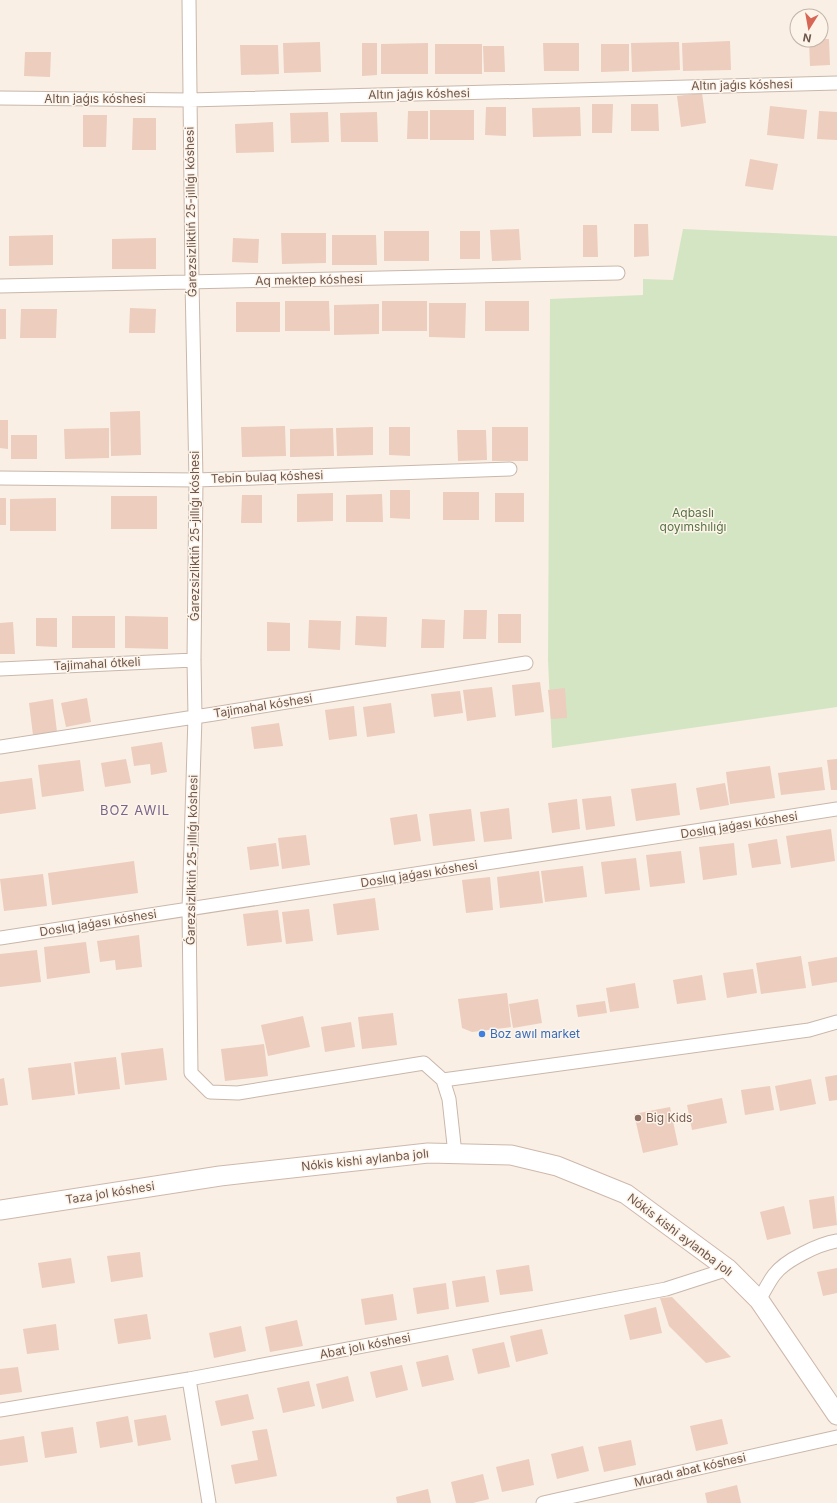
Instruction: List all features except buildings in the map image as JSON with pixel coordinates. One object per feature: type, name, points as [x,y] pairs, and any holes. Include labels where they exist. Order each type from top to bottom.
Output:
[{"type":"main road","name":"Nókis kishi aylanba jolı","points":[[220,1176],[428,1153],[511,1155],[556,1166],[626,1194],[728,1269],[759,1300],[837,1415]]},
{"type":"main road","name":"Taza jol kóshesi","points":[[0,1210],[220,1176]]},
{"type":"street","name":"Ǵarezsizliktiń 25-jıllıǵı kóshesi","points":[[189,0],[189,100],[196,480],[194,660],[195,717],[189,909],[191,1073],[210,1092],[238,1093],[424,1063],[443,1080]]},
{"type":"street","name":"Altın jaǵıs kóshesi","points":[[0,98],[189,100],[837,83]]},
{"type":"street","name":"Aq mektep kóshesi","points":[[0,286],[618,273]]},
{"type":"street","name":"Tebin bulaq kóshesi","points":[[0,478],[196,480],[510,469]]},
{"type":"street","name":"Tajimahal ótkeli","points":[[0,669],[194,660]]},
{"type":"street","name":"Tajimahal kóshesi","points":[[0,747],[526,663]]},
{"type":"street","name":"Doslıq jaǵası kóshesi","points":[[0,938],[837,809]]},
{"type":"street","points":[[455,1154],[449,1099],[443,1080],[809,1030],[837,1022]]},
{"type":"street","points":[[759,1300],[775,1274],[794,1259],[825,1243],[837,1241]]},
{"type":"street","name":"Abat jolı kóshesi","points":[[0,1410],[189,1379],[666,1289],[728,1269]]},
{"type":"street","points":[[189,1379],[209,1503]]},
{"type":"street","name":"Muradı abat kóshesi","points":[[543,1503],[837,1437]]},
{"type":"green space","name":"Aqbaslı qoyımshılıǵı","points":[[683,229],[837,236],[837,707],[552,748],[548,660],[550,299],[643,295],[643,279],[673,280]]},
{"type":"place","name":"Boz awıl market","points":[[482,1034]]},
{"type":"place","name":"Big Kids","points":[[638,1118]]},
{"type":"district","name":"BOZ AWIL","points":[[135,810]]}]
